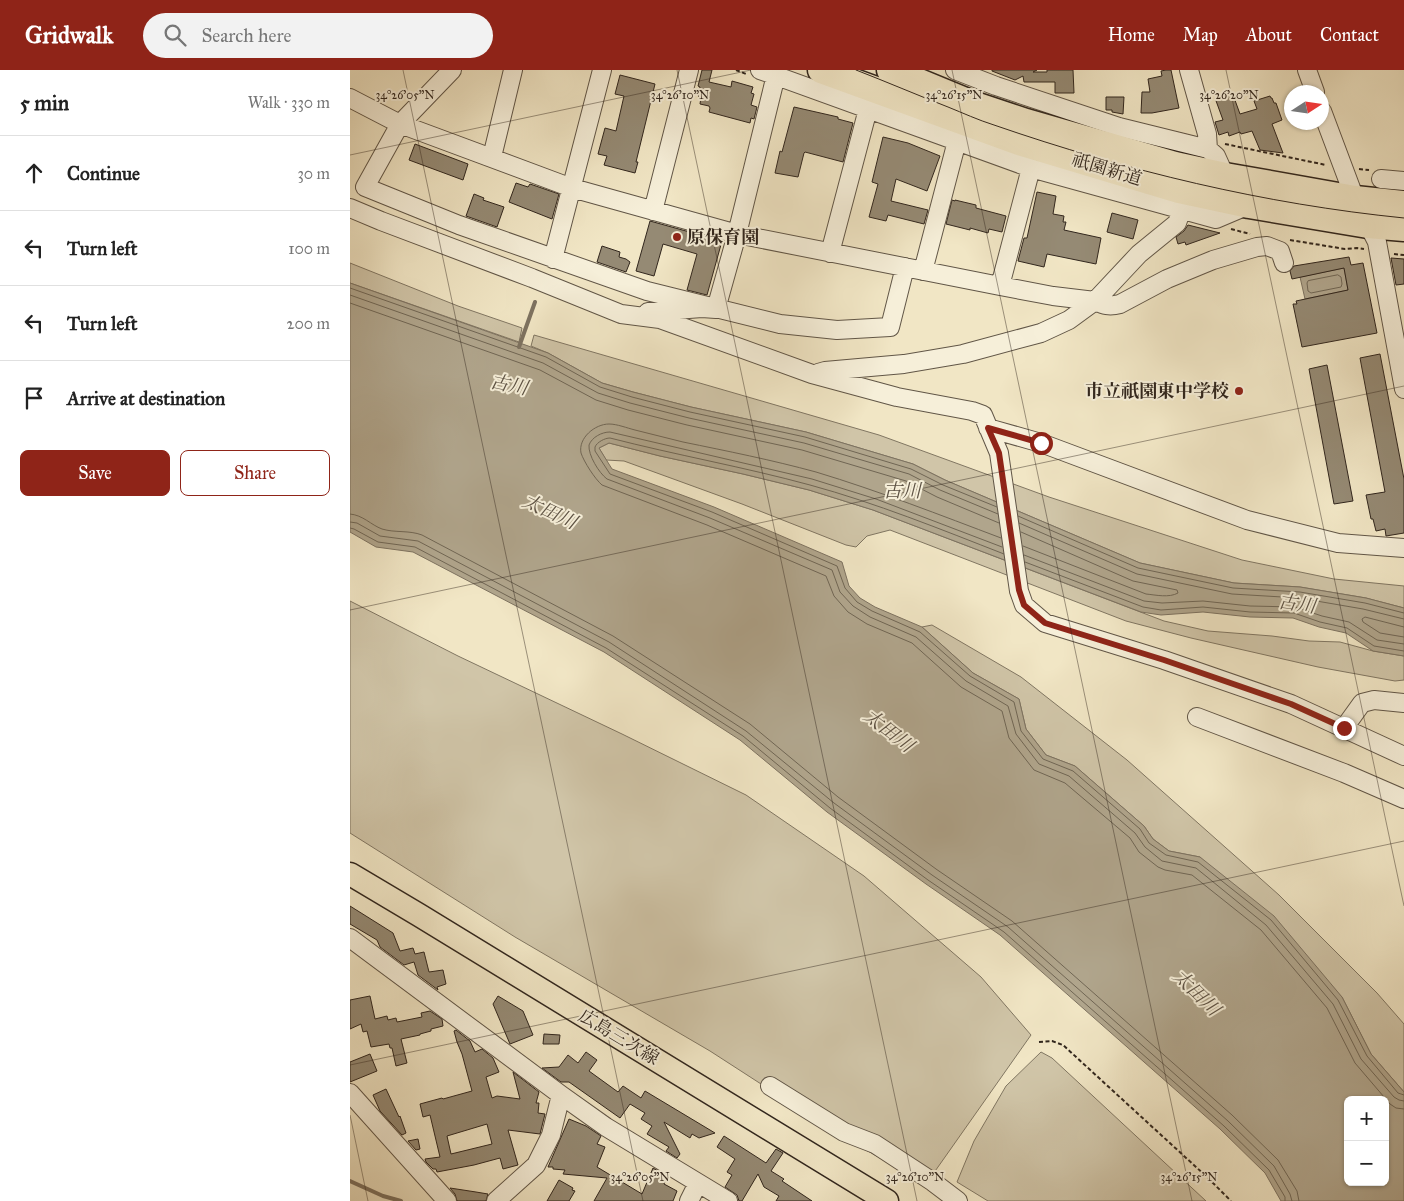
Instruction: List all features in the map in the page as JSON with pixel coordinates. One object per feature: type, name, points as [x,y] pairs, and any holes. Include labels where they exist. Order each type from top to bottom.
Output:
[{"type":"highway","name":"祇園新道","points":[[821,70],[1019,142],[1179,190],[1249,205],[1368,225],[1404,228]]},
{"type":"highway","name":"祇園新道","points":[[890,70],[975,105],[1026,122],[1175,165],[1355,199],[1404,204]]},
{"type":"main road","name":"広島三次線","points":[[350,874],[887,1201]]},
{"type":"main road","name":"広島三次線","points":[[350,890],[862,1201]]},
{"type":"street","points":[[452,70],[400,124],[365,187],[459,225],[647,291],[780,324],[837,330],[890,327],[905,267]]},
{"type":"street","points":[[492,157],[513,70]]},
{"type":"street","points":[[553,259],[602,70]]},
{"type":"street","points":[[653,211],[689,70]]},
{"type":"street","points":[[955,70],[1001,82],[1119,127],[1208,149],[1216,156],[1226,176]]},
{"type":"street","points":[[1189,70],[1207,134],[1208,149]]},
{"type":"street","points":[[1307,70],[1312,85]]},
{"type":"street","points":[[716,309],[736,234],[768,73],[797,77],[868,109],[1031,168],[1216,218],[1249,205]]},
{"type":"street","points":[[975,105],[1001,82]]},
{"type":"street","points":[[350,98],[400,124],[572,188],[736,234],[1053,296],[1095,301],[1106,306],[1120,304],[1168,279],[1213,260],[1257,247],[1267,246],[1280,251],[1284,263]]},
{"type":"street","points":[[830,253],[868,109]]},
{"type":"street","points":[[957,141],[987,130]]},
{"type":"street","points":[[1329,130],[1355,199],[1376,242],[1404,389]]},
{"type":"street","points":[[923,271],[957,141]]},
{"type":"street","points":[[1000,286],[1031,168]]},
{"type":"street","points":[[1381,179],[1404,181]]},
{"type":"street","points":[[350,208],[621,314],[660,319],[812,374],[896,398],[972,411],[983,415],[999,453],[1019,590],[1024,605],[1045,623],[1164,660],[1291,704],[1404,756]]},
{"type":"street","points":[[812,374],[825,371],[904,364],[963,354],[1041,333],[1069,320],[1095,301],[1139,254],[1177,223],[1182,209]]},
{"type":"street","points":[[621,314],[702,308],[716,309]]},
{"type":"street","points":[[988,428],[1041,443],[1247,520],[1338,542],[1404,548]]},
{"type":"street","points":[[1344,728],[1362,703],[1374,700],[1404,703]]},
{"type":"street","points":[[1197,717],[1344,773],[1404,799]]},
{"type":"street","points":[[350,938],[606,1127],[728,1201]]},
{"type":"street","points":[[770,1086],[844,1132],[875,1144],[933,1182],[958,1201]]},
{"type":"street","points":[[350,1093],[447,1201]]},
{"type":"street","points":[[496,1201],[536,1165],[551,1135],[561,1095]]},
{"type":"street","points":[[689,1201],[698,1183]]},
{"type":"path","points":[[1040,1042],[1052,1042],[1063,1045],[1231,1201]]},
{"type":"shaded area","points":[[350,263],[458,306],[522,328],[519,342],[350,283]]},
{"type":"shaded area","points":[[534,335],[879,435],[1049,497],[1242,560],[1334,579],[1404,586],[1404,608],[1366,598],[1300,587],[1234,583],[1140,563],[945,480],[913,464],[806,432],[691,407],[602,383],[548,353],[531,346]]},
{"type":"shaded area","points":[[609,443],[809,490],[873,510],[1164,621],[1208,631],[1309,641],[1340,642],[1373,651],[1404,656],[1404,680],[1395,681],[1318,667],[1126,621],[890,530],[867,536],[856,547],[846,545],[742,504],[624,461],[606,460],[599,448]]},
{"type":"shaded area","points":[[350,601],[458,656],[746,795],[864,876],[981,977],[1031,1035],[926,1184],[843,1137],[710,1051],[515,937],[350,833]]},
{"type":"shaded area","points":[[932,625],[1021,677],[1127,760],[1279,895],[1377,993],[1404,1024],[1404,1092],[1371,1054],[1342,997],[1200,857],[1169,851],[1153,839],[1144,826],[1075,766],[1046,755],[1026,729],[1019,699],[973,673],[922,627]]},
{"type":"shaded area","points":[[1041,1052],[1052,1058],[1206,1201],[988,1201],[957,1182],[974,1141],[1006,1086]]},
{"type":"water","points":[[1344,268],[1348,290],[1305,299],[1300,277]]},
{"type":"water","points":[[350,283],[548,353],[602,383],[691,407],[806,432],[913,464],[945,480],[1140,563],[1234,583],[1300,587],[1366,598],[1404,608],[1404,656],[1373,651],[1346,633],[1319,627],[1293,618],[1250,617],[1203,612],[1161,615],[1141,612],[873,510],[809,490],[609,443],[599,448],[612,469],[714,507],[842,562],[849,586],[860,598],[875,607],[922,627],[973,673],[1019,699],[1026,729],[1046,755],[1075,766],[1144,826],[1153,839],[1169,851],[1200,857],[1274,916],[1342,997],[1371,1054],[1404,1092],[1404,1201],[1281,1201],[1265,1173],[1220,1129],[1000,935],[827,812],[740,740],[604,652],[413,552],[376,547],[350,532]]},
{"type":"building","points":[[702,70],[712,70],[709,82],[731,87],[732,81],[753,87],[751,93],[754,94],[751,105],[757,107],[754,119],[751,118],[750,123],[709,112],[709,106],[700,104],[701,97],[698,96],[700,87],[698,86]]},
{"type":"building","points":[[992,70],[1037,70],[1033,72],[1047,72],[1047,70],[1073,70],[1074,93],[1055,93],[1055,82],[1024,82],[1023,76],[1015,80]]},
{"type":"building","points":[[1171,70],[1179,108],[1141,113],[1142,92],[1150,92],[1148,79],[1162,76],[1161,71]]},
{"type":"building","points":[[620,75],[655,84],[635,173],[604,165],[607,156],[598,154],[605,128],[616,131],[624,96],[615,94]]},
{"type":"building","points":[[1232,92],[1240,114],[1257,109],[1254,101],[1270,96],[1272,98],[1274,103],[1276,103],[1282,120],[1272,124],[1283,153],[1260,150],[1252,131],[1241,134],[1240,132],[1229,136],[1228,132],[1219,135],[1215,122],[1223,120],[1215,98]]},
{"type":"building","points":[[1106,97],[1124,97],[1123,114],[1106,110]]},
{"type":"building","points":[[794,107],[838,117],[838,119],[853,123],[843,162],[805,152],[798,177],[775,173]]},
{"type":"building","points":[[883,137],[908,143],[940,156],[927,191],[896,179],[891,201],[928,210],[924,224],[888,215],[886,221],[869,217],[878,184],[872,182]]},
{"type":"building","points":[[415,144],[468,164],[463,180],[409,160]]},
{"type":"building","points":[[516,183],[528,187],[530,184],[559,194],[552,219],[509,202]]},
{"type":"building","points":[[1037,192],[1056,196],[1053,214],[1064,216],[1063,222],[1066,222],[1064,230],[1101,238],[1096,264],[1047,254],[1044,267],[1018,261],[1024,238],[1027,238]]},
{"type":"building","points":[[474,194],[484,198],[483,200],[504,207],[497,227],[466,216]]},
{"type":"building","points":[[952,200],[976,205],[976,208],[1006,216],[1002,232],[989,229],[988,233],[946,224]]},
{"type":"building","points":[[1112,213],[1138,220],[1133,239],[1107,232]]},
{"type":"building","points":[[650,221],[722,241],[707,295],[687,290],[697,254],[663,244],[654,276],[636,271]]},
{"type":"building","points":[[1188,225],[1220,233],[1186,245],[1185,242],[1178,244],[1176,237]]},
{"type":"building","points":[[602,246],[620,252],[619,257],[630,262],[626,272],[597,262]]},
{"type":"building","points":[[1349,257],[1351,265],[1363,263],[1377,333],[1302,347],[1293,304],[1297,304],[1296,301],[1348,290],[1344,268],[1292,279],[1290,271],[1294,266]]},
{"type":"building","points":[[1391,258],[1404,259],[1404,284],[1396,285]]},
{"type":"building","points":[[1380,354],[1404,479],[1404,533],[1386,536],[1385,529],[1376,531],[1373,519],[1371,519],[1366,495],[1385,492],[1360,358]]},
{"type":"building","points":[[1327,365],[1353,501],[1334,504],[1309,369]]},
{"type":"building","points":[[350,906],[393,933],[400,951],[413,948],[415,954],[424,952],[429,972],[443,970],[446,984],[437,987],[438,990],[418,975],[414,962],[404,965],[380,947],[377,940],[350,924]]},
{"type":"building","points":[[370,996],[375,1019],[387,1016],[388,1020],[396,1018],[397,1022],[422,1017],[421,1013],[430,1011],[442,1019],[443,1026],[431,1029],[431,1031],[420,1035],[401,1039],[407,1063],[396,1066],[392,1048],[390,1048],[389,1044],[371,1047],[367,1031],[363,1032],[361,1024],[350,1029],[350,1000]]},
{"type":"building","points":[[498,996],[523,1011],[533,1035],[510,1044],[493,1004]]},
{"type":"building","points":[[456,1030],[470,1041],[475,1052],[482,1049],[493,1058],[499,1072],[486,1077],[492,1098],[497,1096],[520,1099],[513,1072],[539,1092],[536,1103],[539,1103],[538,1113],[545,1114],[540,1134],[508,1130],[518,1165],[503,1169],[500,1158],[437,1172],[436,1169],[433,1169],[426,1162],[425,1159],[440,1157],[430,1115],[423,1117],[420,1104],[472,1091],[454,1031]],"holes":[[[487,1124],[492,1144],[451,1154],[447,1136]]]},
{"type":"building","points":[[544,1034],[560,1035],[559,1044],[543,1044]]},
{"type":"building","points":[[586,1052],[597,1060],[589,1071],[618,1092],[623,1086],[641,1098],[645,1091],[715,1133],[699,1138],[692,1134],[690,1138],[664,1122],[680,1154],[677,1158],[666,1151],[669,1147],[647,1134],[652,1126],[641,1119],[645,1113],[630,1104],[620,1118],[569,1082],[561,1082],[542,1068],[559,1067],[568,1055],[578,1063]]},
{"type":"building","points":[[370,1054],[377,1071],[350,1082],[350,1062]]},
{"type":"building","points":[[386,1089],[400,1116],[406,1133],[402,1135],[380,1111],[373,1095]]},
{"type":"building","points":[[569,1119],[586,1126],[601,1136],[597,1144],[605,1147],[597,1167],[642,1194],[653,1168],[667,1176],[664,1184],[677,1191],[673,1201],[594,1201],[607,1178],[563,1174],[565,1170],[548,1167]]},
{"type":"building","points":[[724,1136],[766,1163],[776,1149],[783,1153],[771,1171],[784,1179],[782,1181],[812,1201],[776,1201],[779,1196],[764,1187],[758,1174],[742,1201],[739,1201],[737,1195],[725,1187],[732,1175],[727,1172],[735,1159],[717,1147]]},
{"type":"building","points":[[418,1139],[420,1149],[416,1150],[408,1141]]},
{"type":"building","points":[[559,1180],[575,1191],[569,1201],[547,1201]]},
{"type":"building","points":[[450,1188],[488,1194],[486,1201],[457,1201],[455,1194]]},
{"type":"waterway","points":[[519,347],[535,302]]},
{"type":"waterway","points":[[350,1181],[383,1196],[401,1201]]},
{"type":"tram line","points":[[856,70],[988,123],[1044,142],[1145,171],[1248,195],[1352,212],[1404,218]]},
{"type":"place","name":"原保育園","points":[[677,237]]},
{"type":"place","name":"市立祇園東中学校","points":[[1239,391]]},
{"type":"route","points":[[1041,443],[988,428],[999,453],[1019,590],[1024,605],[1045,623],[1164,660],[1291,704],[1344,728]]},
{"type":"water label","name":"古川","points":[[509,384]]},
{"type":"water label","name":"古川","points":[[902,490]]},
{"type":"water label","name":"太田川","points":[[550,511]]},
{"type":"water label","name":"古川","points":[[1297,603]]},
{"type":"water label","name":"太田川","points":[[889,730]]},
{"type":"water label","name":"太田川","points":[[1197,992]]}]
